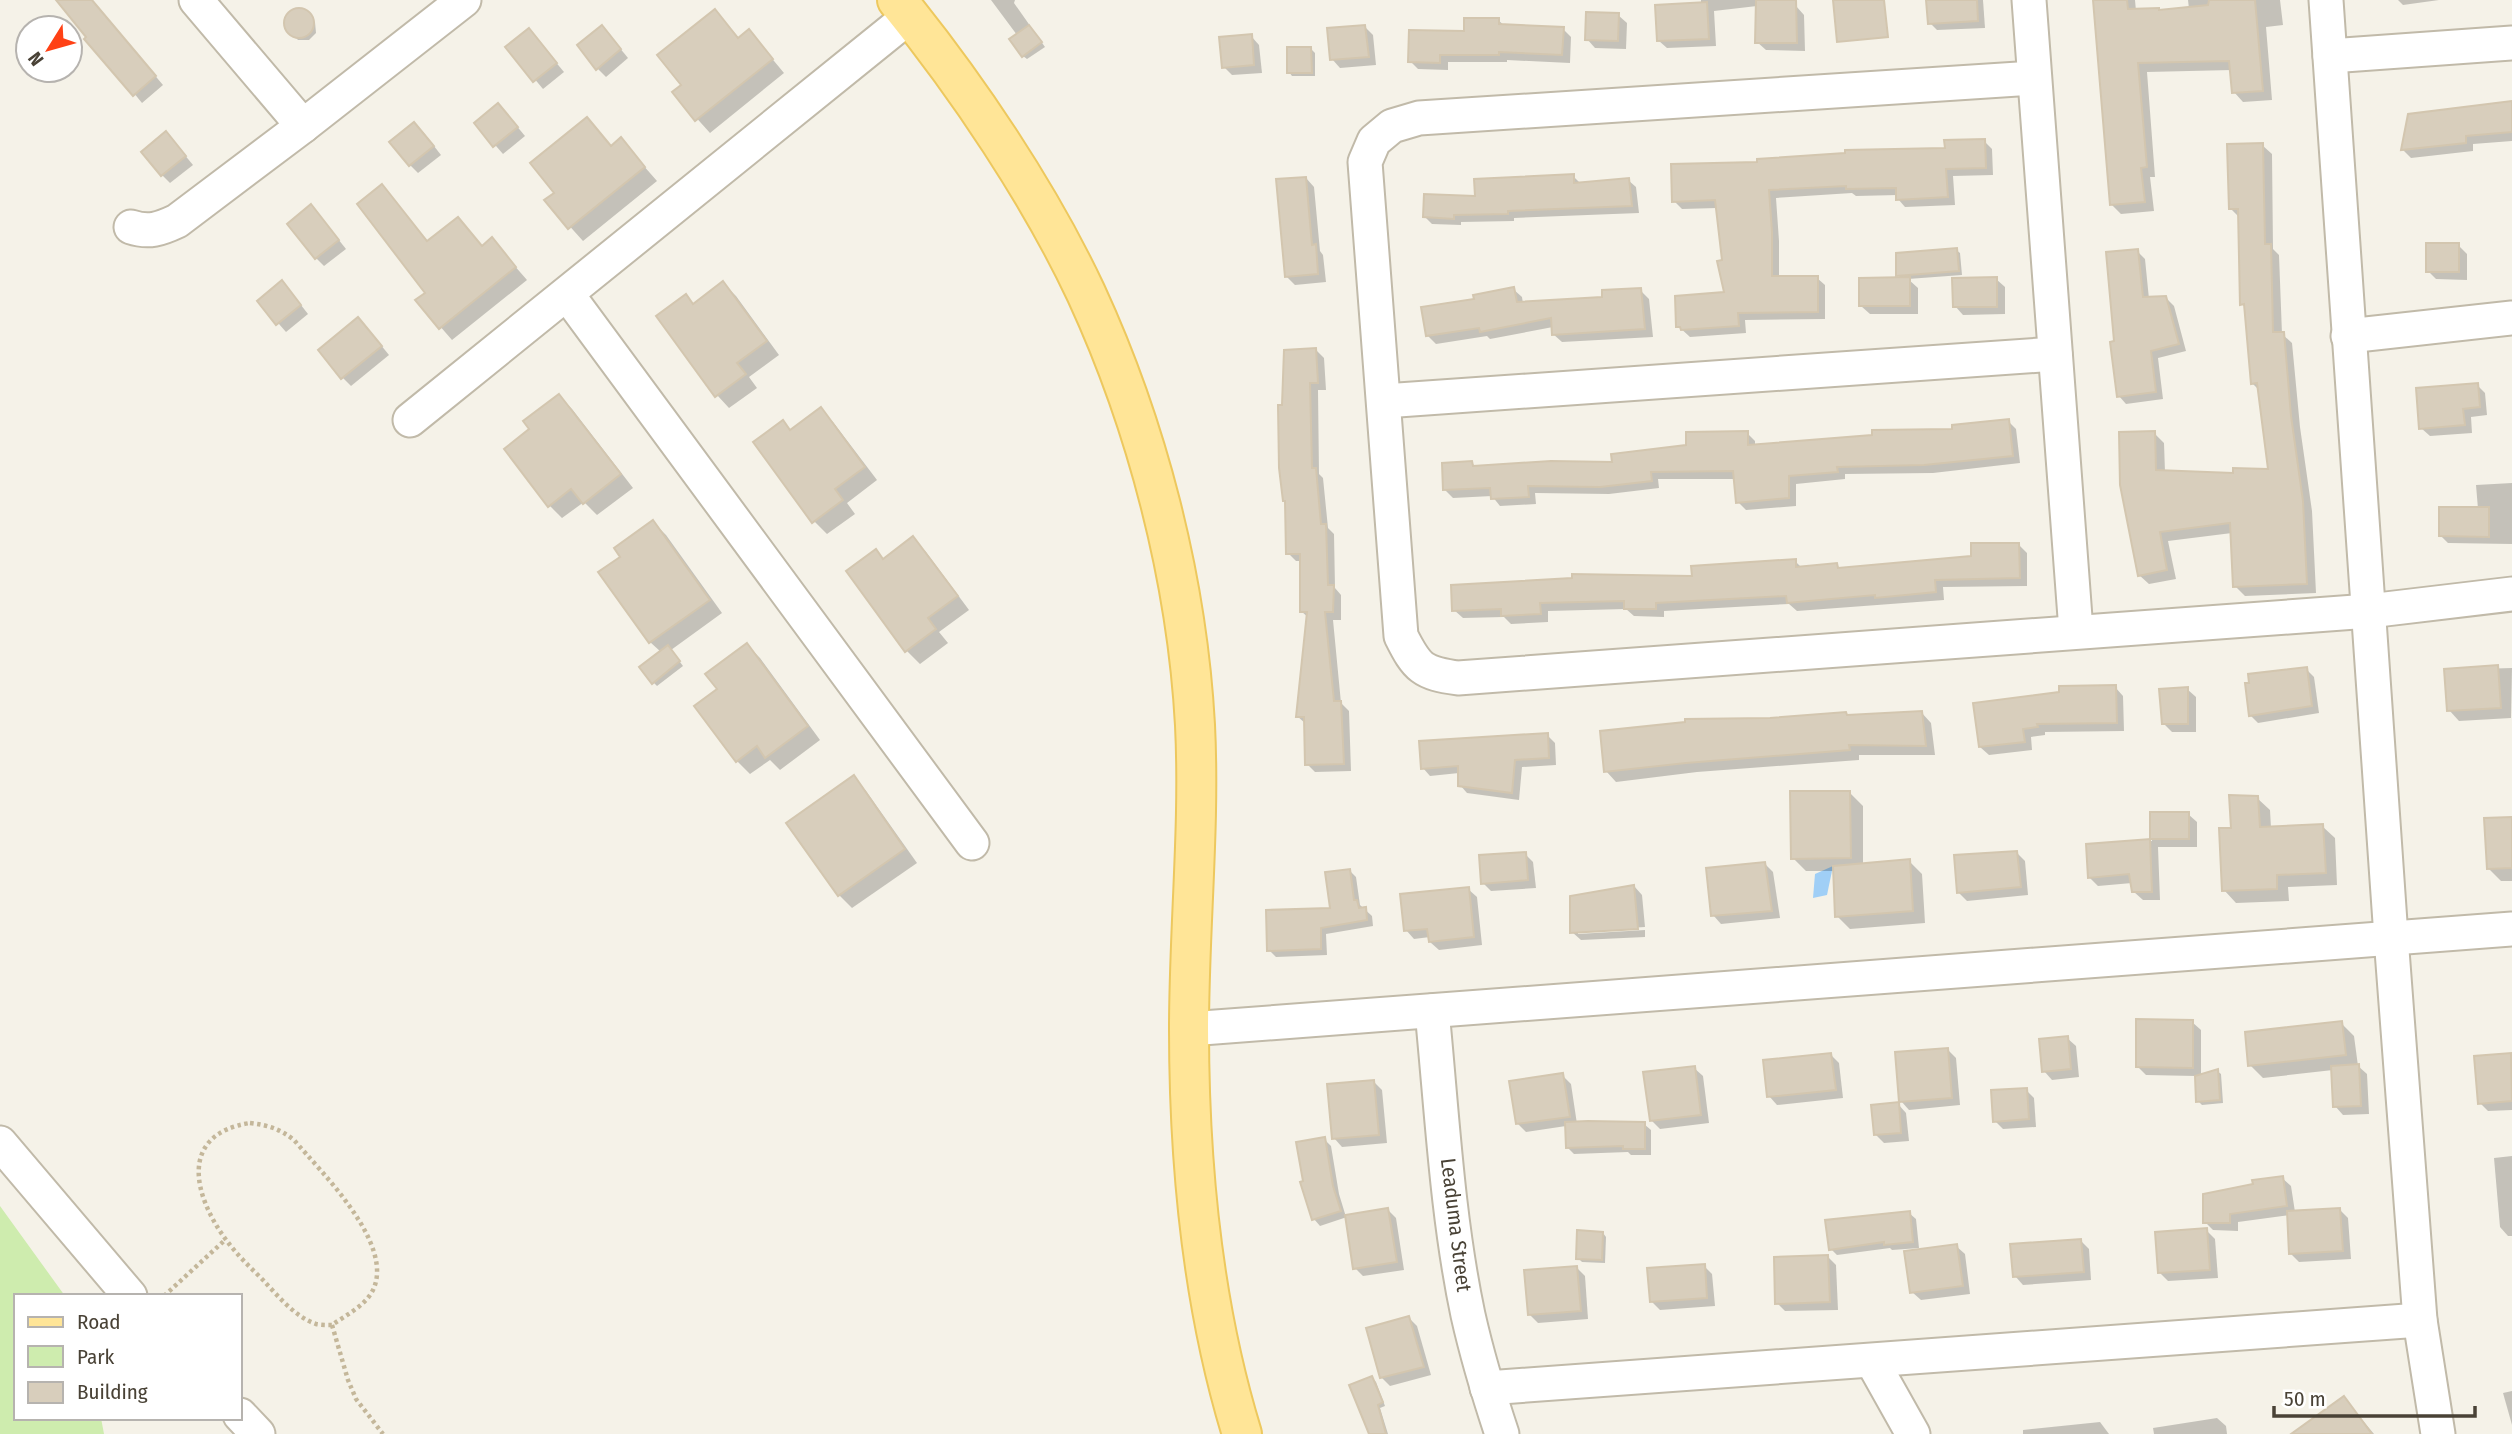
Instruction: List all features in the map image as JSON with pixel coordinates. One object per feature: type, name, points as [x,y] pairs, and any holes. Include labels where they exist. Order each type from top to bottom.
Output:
[{"type":"main road","points":[[903,8],[984,118],[1037,204],[1085,292],[1123,383],[1164,519],[1186,634],[1195,725],[1196,828],[1189,1029],[1194,1161],[1209,1299],[1232,1402],[1242,1434]]},
{"type":"street","points":[[196,0],[303,126]]},
{"type":"street","points":[[131,227],[146,232],[177,221],[464,0]]},
{"type":"street","points":[[2029,0],[2076,631]]},
{"type":"street","points":[[2326,0],[2420,1320],[2438,1434]]},
{"type":"street","points":[[410,420],[567,294],[903,8]]},
{"type":"street","points":[[2330,57],[2512,43]]},
{"type":"street","points":[[2034,78],[1419,118],[1392,126],[1374,141],[1365,162],[1401,636],[1414,662],[1433,674],[1458,678],[2369,611],[2512,594]]},
{"type":"street","points":[[567,294],[972,843]]},
{"type":"street","points":[[2348,336],[2512,318]]},
{"type":"street","points":[[1384,401],[2055,354]]},
{"type":"street","points":[[1189,1029],[2512,929]]},
{"type":"street","name":"Leaduma Street","points":[[1432,1011],[1457,1251],[1468,1316],[1502,1434]]},
{"type":"street","points":[[0,1143],[128,1294]]},
{"type":"street","points":[[1487,1388],[2420,1320]]},
{"type":"street","points":[[1872,1361],[1913,1434]]},
{"type":"street","points":[[242,1417],[258,1434]]},
{"type":"path","points":[[250,1123],[267,1125],[283,1131],[295,1140],[340,1194],[355,1216],[376,1257],[378,1275],[372,1292],[361,1305],[332,1325],[316,1324],[284,1303],[226,1240],[203,1198],[198,1179],[198,1163],[203,1148],[230,1126],[250,1123]]},
{"type":"path","points":[[166,1294],[226,1240]]},
{"type":"path","points":[[332,1325],[356,1399],[383,1434]]},
{"type":"green space","points":[[0,1206],[64,1294],[14,1294],[14,1420],[101,1420],[104,1434],[0,1434]]},
{"type":"water","points":[[1833,866],[1827,895],[1813,898],[1815,874]]},
{"type":"building","points":[[56,0],[92,0],[156,76],[133,96],[84,39],[84,14],[67,14]]},
{"type":"building","points":[[1756,0],[1796,0],[1797,43],[1755,43]]},
{"type":"building","points":[[1833,0],[1884,0],[1888,37],[1837,42]]},
{"type":"building","points":[[1926,0],[1977,0],[1978,21],[1928,24]]},
{"type":"building","points":[[2093,0],[2127,0],[2128,9],[2159,10],[2208,5],[2209,0],[2255,0],[2263,91],[2232,93],[2229,61],[2138,63],[2147,167],[2141,168],[2145,202],[2110,205]]},
{"type":"building","points":[[1707,2],[1709,39],[1657,41],[1655,5]]},
{"type":"building","points":[[299,8],[310,12],[314,23],[310,34],[299,38],[288,34],[284,23],[288,12]]},
{"type":"building","points":[[715,9],[738,38],[749,29],[773,59],[695,121],[672,92],[681,85],[657,55]]},
{"type":"building","points":[[1586,12],[1619,13],[1618,41],[1585,40]]},
{"type":"building","points":[[1464,18],[1499,18],[1499,24],[1564,27],[1562,55],[1499,52],[1499,55],[1440,55],[1440,63],[1408,62],[1409,30],[1464,31]]},
{"type":"building","points":[[602,25],[621,49],[596,70],[577,45]]},
{"type":"building","points":[[1029,25],[1042,42],[1022,57],[1009,39]]},
{"type":"building","points":[[1365,25],[1369,57],[1330,60],[1327,28]]},
{"type":"building","points":[[529,28],[557,63],[533,82],[505,47]]},
{"type":"building","points":[[1252,34],[1254,65],[1222,68],[1219,37]]},
{"type":"building","points":[[1287,47],[1311,47],[1312,73],[1287,73]]},
{"type":"building","points":[[2512,101],[2512,132],[2466,136],[2466,143],[2401,150],[2408,114]]},
{"type":"building","points":[[498,103],[518,127],[493,147],[474,123]]},
{"type":"building","points":[[587,117],[611,146],[621,137],[645,167],[568,229],[544,200],[554,193],[530,163]]},
{"type":"building","points":[[414,122],[434,146],[409,166],[389,142]]},
{"type":"building","points":[[166,131],[186,156],[161,176],[141,152]]},
{"type":"building","points":[[1985,139],[1986,168],[1946,169],[1948,197],[1896,200],[1896,188],[1846,189],[1846,186],[1769,190],[1772,276],[1818,276],[1818,312],[1738,313],[1739,326],[1681,330],[1676,327],[1675,296],[1724,292],[1717,261],[1722,260],[1715,200],[1672,202],[1671,164],[1757,162],[1757,159],[1845,153],[1845,150],[1945,148],[1944,140]]},
{"type":"building","points":[[2263,143],[2265,244],[2271,244],[2273,332],[2284,332],[2291,416],[2303,501],[2307,584],[2233,587],[2230,523],[2160,532],[2167,570],[2138,576],[2120,485],[2119,432],[2155,431],[2156,470],[2233,473],[2233,468],[2268,469],[2257,383],[2251,384],[2244,304],[2240,305],[2238,209],[2229,209],[2227,144]]},
{"type":"building","points":[[1574,174],[1574,183],[1629,178],[1632,206],[1508,211],[1508,214],[1454,215],[1454,219],[1423,217],[1424,194],[1475,196],[1474,179]]},
{"type":"building","points":[[1306,177],[1312,245],[1316,244],[1318,274],[1285,277],[1276,179]]},
{"type":"building","points":[[382,184],[427,241],[458,217],[482,246],[492,237],[516,267],[439,329],[415,300],[425,293],[357,204]]},
{"type":"building","points":[[311,204],[339,240],[315,259],[287,224]]},
{"type":"building","points":[[2426,243],[2459,243],[2459,272],[2426,272]]},
{"type":"building","points":[[1957,248],[1959,271],[1896,276],[1896,253]]},
{"type":"building","points":[[2138,249],[2143,297],[2166,296],[2179,344],[2151,351],[2156,392],[2117,397],[2110,342],[2114,341],[2106,252]]},
{"type":"building","points":[[1910,277],[1910,306],[1859,306],[1859,278]]},
{"type":"building","points":[[1997,277],[1997,307],[1953,307],[1952,278]]},
{"type":"building","points":[[282,280],[301,305],[276,325],[257,301]]},
{"type":"building","points":[[723,281],[767,341],[737,363],[746,374],[715,397],[656,316],[686,294],[693,304]]},
{"type":"building","points":[[1514,287],[1517,302],[1602,297],[1602,290],[1641,288],[1645,329],[1552,335],[1551,318],[1480,332],[1479,328],[1426,336],[1421,307],[1474,299],[1473,295]]},
{"type":"building","points":[[358,317],[382,346],[341,379],[318,350]]},
{"type":"building","points":[[1316,348],[1318,383],[1310,383],[1312,468],[1316,468],[1321,524],[1326,524],[1328,585],[1334,585],[1333,612],[1325,612],[1334,701],[1341,701],[1344,764],[1305,765],[1304,717],[1296,717],[1307,612],[1300,612],[1300,554],[1286,554],[1285,501],[1279,468],[1278,405],[1282,405],[1284,350]]},
{"type":"building","points":[[2478,383],[2480,407],[2463,409],[2465,425],[2419,429],[2416,388]]},
{"type":"building","points":[[559,394],[621,474],[583,504],[571,489],[548,507],[504,449],[529,429],[523,421]]},
{"type":"building","points":[[821,407],[865,467],[835,489],[843,500],[812,523],[753,442],[783,420],[790,430]]},
{"type":"building","points":[[2009,419],[2013,456],[1924,465],[1837,467],[1838,472],[1789,476],[1789,498],[1736,503],[1733,471],[1651,472],[1652,481],[1600,487],[1528,486],[1529,497],[1491,499],[1490,488],[1443,490],[1442,463],[1472,461],[1473,466],[1551,461],[1612,462],[1611,454],[1686,445],[1686,432],[1748,431],[1748,445],[1872,435],[1872,430],[1952,429],[1952,425]]},
{"type":"building","points":[[2439,507],[2489,507],[2489,537],[2439,536]]},
{"type":"building","points":[[653,520],[710,600],[649,643],[598,572],[620,557],[614,548]]},
{"type":"building","points":[[913,536],[958,596],[928,618],[936,629],[905,652],[846,571],[876,549],[883,559]]},
{"type":"building","points":[[1971,543],[2019,543],[2020,578],[1935,580],[1936,592],[1875,598],[1875,595],[1787,603],[1786,596],[1656,603],[1656,609],[1624,609],[1624,601],[1540,603],[1541,614],[1501,616],[1501,609],[1452,611],[1451,585],[1572,578],[1572,574],[1692,576],[1691,566],[1796,559],[1796,567],[1837,563],[1838,568],[1971,556]]},
{"type":"building","points":[[747,643],[808,726],[765,758],[757,746],[736,762],[694,706],[717,689],[705,674]]},
{"type":"building","points":[[668,645],[680,661],[652,684],[639,667]]},
{"type":"building","points":[[2498,665],[2501,708],[2447,711],[2444,669]]},
{"type":"building","points":[[2307,667],[2312,706],[2249,716],[2245,683],[2249,683],[2248,674]]},
{"type":"building","points":[[2116,685],[2117,723],[2037,724],[2038,727],[2023,729],[2025,742],[1979,747],[1973,703],[2059,692],[2059,686]]},
{"type":"building","points":[[2188,687],[2188,724],[2162,724],[2159,689]]},
{"type":"building","points":[[1922,711],[1926,746],[1849,745],[1850,750],[1604,772],[1600,731],[1685,722],[1685,719]]},
{"type":"building","points":[[1548,733],[1549,758],[1515,760],[1512,793],[1458,786],[1458,766],[1421,769],[1419,741]]},
{"type":"building","points":[[854,775],[905,849],[838,896],[786,823]]},
{"type":"building","points":[[1790,791],[1850,791],[1851,858],[1791,859]]},
{"type":"building","points":[[2229,795],[2258,796],[2260,827],[2323,824],[2326,873],[2277,875],[2277,889],[2222,891],[2219,828],[2231,828]]},
{"type":"building","points":[[2150,812],[2189,812],[2189,839],[2150,839]]},
{"type":"building","points":[[2512,817],[2512,868],[2487,869],[2484,818]]},
{"type":"building","points":[[2150,839],[2152,892],[2132,892],[2129,874],[2088,878],[2086,844]]},
{"type":"building","points":[[2017,851],[2021,887],[1957,893],[1954,855]]},
{"type":"building","points":[[1526,852],[1528,880],[1481,884],[1479,855]]},
{"type":"building","points":[[1910,859],[1913,911],[1835,917],[1833,866]]},
{"type":"building","points":[[1765,862],[1772,911],[1711,916],[1706,868]]},
{"type":"building","points":[[1350,869],[1354,900],[1357,900],[1359,908],[1366,907],[1367,920],[1321,928],[1321,949],[1267,951],[1266,910],[1330,908],[1325,872]]},
{"type":"building","points":[[1634,885],[1638,929],[1570,933],[1570,896]]},
{"type":"building","points":[[1469,887],[1474,937],[1429,942],[1427,929],[1404,931],[1400,894]]},
{"type":"building","points":[[2136,1019],[2193,1020],[2193,1068],[2136,1067]]},
{"type":"building","points":[[2342,1021],[2346,1055],[2248,1066],[2245,1032]]},
{"type":"building","points":[[2068,1036],[2071,1069],[2042,1072],[2039,1039]]},
{"type":"building","points":[[1948,1048],[1952,1098],[1899,1102],[1895,1052]]},
{"type":"building","points":[[1831,1053],[1836,1090],[1767,1097],[1763,1060]]},
{"type":"building","points":[[2511,1053],[2512,1101],[2478,1104],[2474,1056]]},
{"type":"building","points":[[2359,1064],[2361,1106],[2333,1107],[2331,1066]]},
{"type":"building","points":[[1695,1066],[1701,1115],[1650,1121],[1643,1072]]},
{"type":"building","points":[[2218,1069],[2220,1100],[2196,1102],[2195,1076]]},
{"type":"building","points":[[1563,1073],[1570,1117],[1516,1124],[1509,1081]]},
{"type":"building","points":[[1374,1080],[1379,1135],[1332,1139],[1327,1084]]},
{"type":"building","points":[[2027,1088],[2029,1119],[1993,1122],[1991,1090]]},
{"type":"building","points":[[1899,1102],[1901,1133],[1874,1135],[1871,1105]]},
{"type":"building","points":[[1565,1122],[1645,1122],[1645,1149],[1623,1149],[1623,1146],[1566,1148]]},
{"type":"building","points":[[1325,1137],[1333,1186],[1341,1211],[1312,1220],[1300,1182],[1303,1181],[1296,1142]]},
{"type":"building","points":[[2283,1176],[2287,1206],[2230,1214],[2230,1223],[2203,1223],[2203,1194],[2253,1184],[2252,1180]]},
{"type":"building","points":[[1388,1208],[1397,1262],[1353,1269],[1345,1215]]},
{"type":"building","points":[[2340,1208],[2343,1251],[2289,1254],[2287,1211]]},
{"type":"building","points":[[1910,1211],[1913,1242],[1884,1245],[1884,1242],[1829,1250],[1825,1220]]},
{"type":"building","points":[[2207,1228],[2210,1270],[2158,1273],[2155,1232]]},
{"type":"building","points":[[1577,1230],[1603,1232],[1602,1260],[1576,1259]]},
{"type":"building","points":[[2081,1239],[2084,1272],[2013,1277],[2010,1244]]},
{"type":"building","points":[[1957,1244],[1963,1286],[1910,1293],[1904,1251]]},
{"type":"building","points":[[1828,1255],[1830,1302],[1775,1304],[1774,1257]]},
{"type":"building","points":[[1705,1264],[1707,1298],[1650,1302],[1647,1268]]},
{"type":"building","points":[[1577,1266],[1581,1311],[1528,1315],[1524,1270]]},
{"type":"building","points":[[1409,1316],[1424,1367],[1380,1378],[1366,1328]]},
{"type":"building","points":[[1372,1376],[1383,1402],[1378,1405],[1386,1434],[1369,1434],[1349,1385]]},
{"type":"building","points":[[2344,1396],[2372,1434],[2291,1434]]}]
